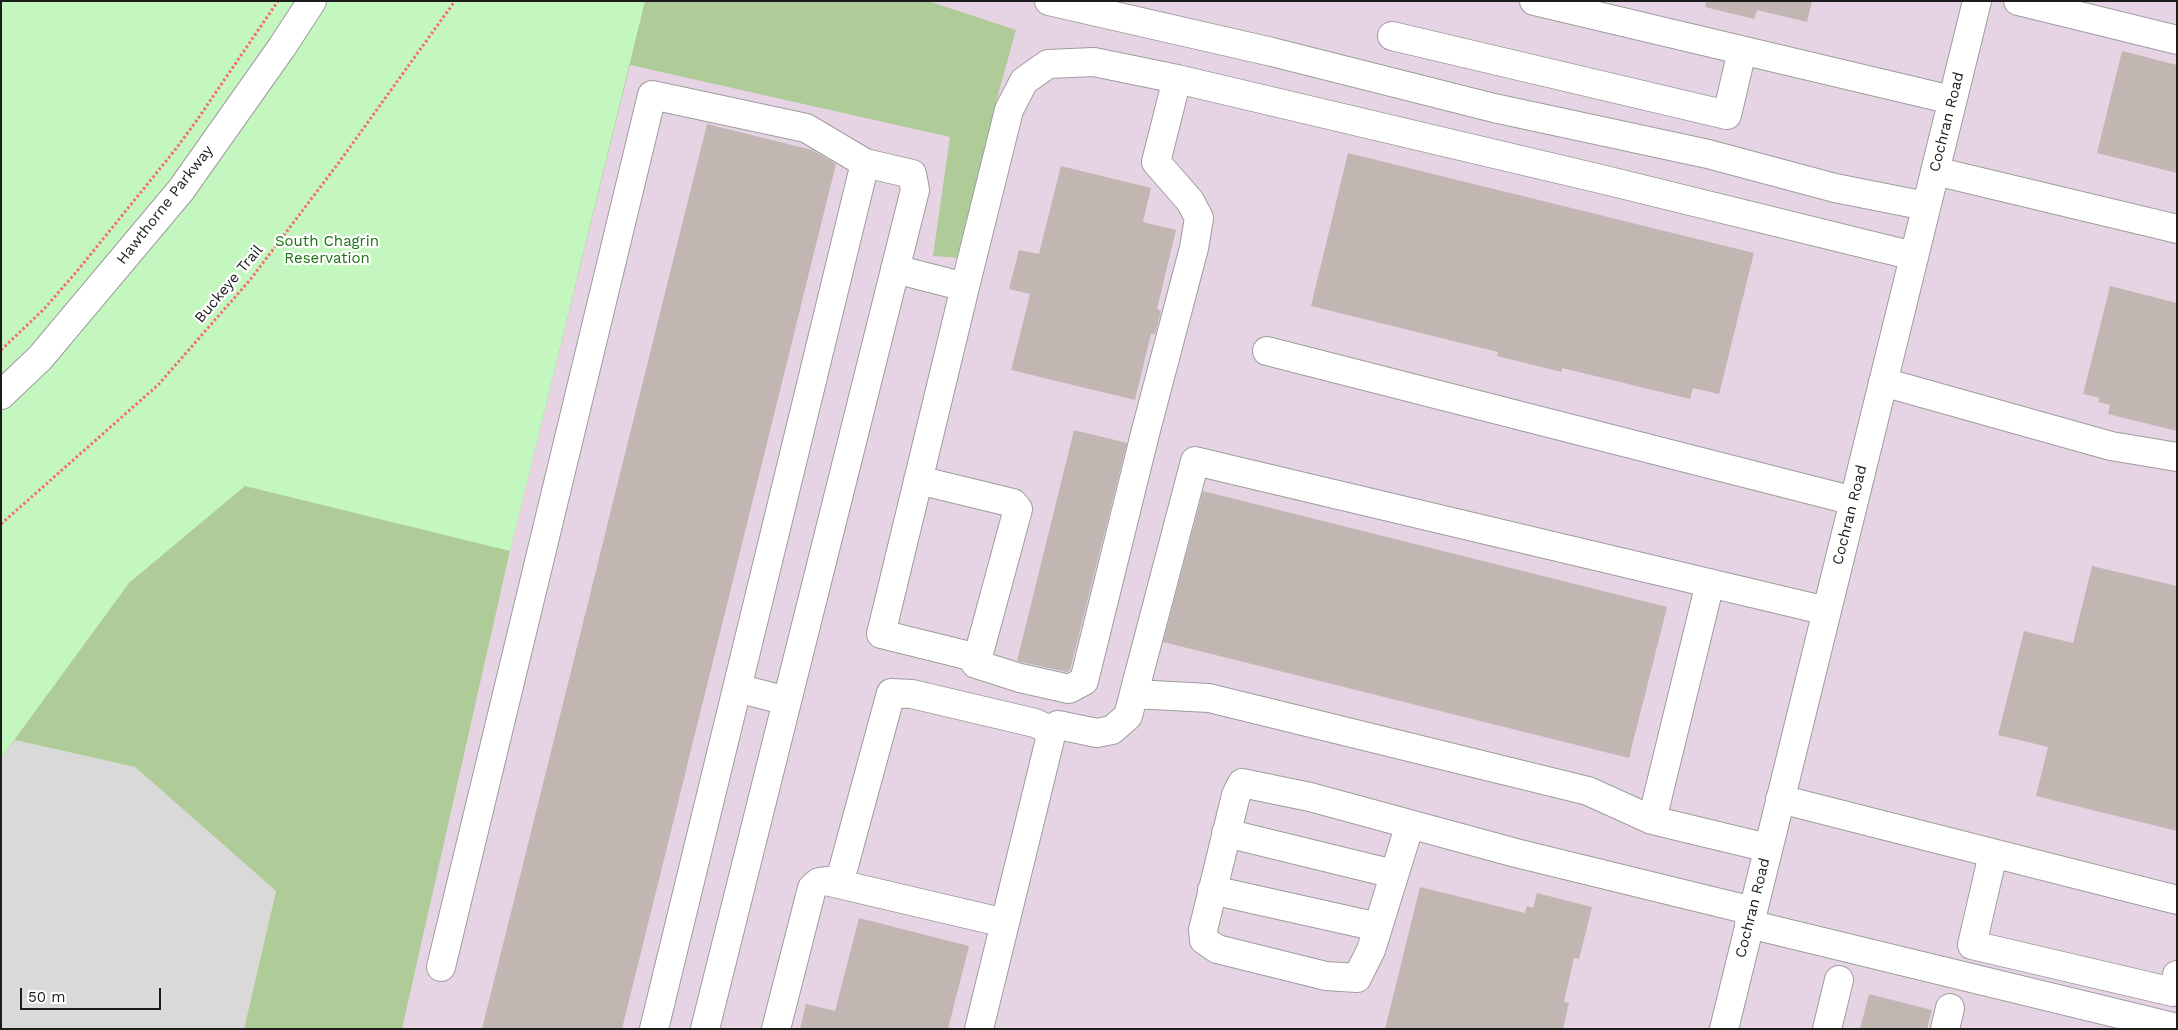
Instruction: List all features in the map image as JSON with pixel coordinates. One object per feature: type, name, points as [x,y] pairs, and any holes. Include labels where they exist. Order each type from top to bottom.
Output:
[{"type":"street","name":"Hawthorne Parkway","points":[[1,395],[40,358],[181,190],[282,47],[312,1]]},
{"type":"street","points":[[1049,1],[1272,52],[1494,108],[1708,154],[1835,188],[1926,206]]},
{"type":"street","points":[[1534,1],[1952,100]]},
{"type":"street","name":"Cochran Road","points":[[1724,1029],[1977,1]]},
{"type":"street","points":[[2018,1],[2177,40]]},
{"type":"street","points":[[1392,36],[1727,115],[1742,51]]},
{"type":"street","points":[[1177,79],[1156,162],[1190,201],[1199,218],[1194,248],[1138,461],[1084,681],[1069,689],[1020,678],[976,664],[970,656],[881,634],[1009,110],[1024,81],[1048,64],[1094,62],[1177,79],[1604,180],[1914,256]]},
{"type":"street","points":[[441,968],[652,95],[806,128],[865,163],[912,174],[915,190],[704,1029]]},
{"type":"street","points":[[654,1029],[865,163]]},
{"type":"street","points":[[1935,171],[2177,230]]},
{"type":"street","points":[[895,269],[965,287]]},
{"type":"street","points":[[1267,351],[1854,501]]},
{"type":"street","points":[[1883,382],[2111,446],[2177,456]]},
{"type":"street","points":[[979,1029],[1052,731],[1058,726],[1097,733],[1112,730],[1128,716],[1195,461],[1827,611]]},
{"type":"street","points":[[918,480],[1013,503],[1018,509],[976,664]]},
{"type":"street","points":[[1652,820],[1710,584]]},
{"type":"street","points":[[737,688],[787,701]]},
{"type":"street","points":[[839,884],[892,693],[912,694],[1035,723],[1052,731]]},
{"type":"street","points":[[1134,694],[1209,698],[1588,791],[1652,820],[1768,848]]},
{"type":"street","points":[[1410,824],[1371,950],[1357,978],[1326,976],[1217,949],[1204,940],[1203,930],[1212,890],[1236,795],[1242,783],[1310,797],[1410,824],[1516,854],[1751,918],[2177,1028]]},
{"type":"street","points":[[1780,799],[2177,900]]},
{"type":"street","points":[[1226,833],[1394,874]]},
{"type":"street","points":[[1993,854],[1972,946],[2173,992],[2177,975]]},
{"type":"street","points":[[776,1029],[812,888],[818,882],[826,881],[1005,923]]},
{"type":"street","points":[[1212,890],[1378,927]]},
{"type":"street","points":[[1827,1029],[1839,980]]},
{"type":"path","points":[[1,350],[44,309],[78,270],[175,150],[278,1]]},
{"type":"path","name":"Buckeye Trail","points":[[1,524],[158,385],[250,280],[340,161],[455,1]]},
{"type":"shaded area","points":[[645,1],[2177,1],[2177,1029],[402,1029],[510,551]]},
{"type":"shaded area","points":[[15,740],[135,767],[276,891],[244,1029],[1,1029],[1,758]]},
{"type":"green space","name":"South Chagrin Reservation","points":[[1,1],[928,1],[1016,30],[996,102],[960,258],[933,256],[950,137],[630,65],[510,551],[402,1029],[244,1029],[276,891],[135,767],[15,740],[1,758]]},
{"type":"green space","name":"South Chagrin Reservation","points":[[1,1],[645,1],[510,551],[245,486],[129,583],[1,758]]},
{"type":"building","points":[[1706,1],[1812,1],[1807,22],[1757,10],[1754,19],[1705,7]]},
{"type":"building","points":[[2122,51],[2177,65],[2177,173],[2097,153]]},
{"type":"building","points":[[707,124],[812,150],[836,164],[622,1029],[482,1029]]},
{"type":"building","points":[[1348,153],[1754,253],[1719,394],[1693,388],[1690,399],[1562,368],[1562,372],[1497,356],[1498,352],[1311,306]]},
{"type":"building","points":[[1061,166],[1151,188],[1143,222],[1176,230],[1157,309],[1161,311],[1155,334],[1151,334],[1135,400],[1011,370],[1030,294],[1009,289],[1019,250],[1039,254]]},
{"type":"building","points":[[2110,286],[2177,303],[2177,431],[2108,414],[2110,405],[2098,402],[2100,398],[2083,394]]},
{"type":"building","points":[[1074,430],[1127,443],[1070,670],[1067,672],[1017,661]]},
{"type":"building","points":[[1203,491],[1667,607],[1629,758],[1163,642]]},
{"type":"building","points":[[2092,566],[2177,586],[2177,831],[2036,796],[2048,747],[1998,735],[2024,631],[2073,643]]},
{"type":"building","points":[[1420,887],[1525,913],[1527,906],[1533,908],[1537,893],[1592,907],[1579,959],[1574,958],[1564,1002],[1569,1003],[1563,1029],[1385,1029]]},
{"type":"building","points":[[859,918],[969,946],[948,1029],[800,1029],[806,1004],[835,1011]]},
{"type":"building","points":[[1869,994],[1932,1010],[1927,1029],[1860,1029]]}]
